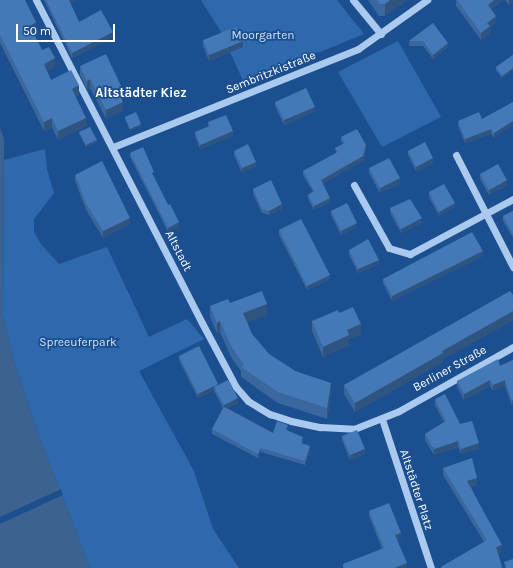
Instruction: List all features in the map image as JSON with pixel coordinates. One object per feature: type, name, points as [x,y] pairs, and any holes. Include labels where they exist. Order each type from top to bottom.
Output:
[{"type":"street","name":"Altstadt","points":[[36,0],[236,387],[248,401],[270,414],[291,421],[341,429],[365,426],[382,419]]},
{"type":"street","points":[[353,0],[381,34]]},
{"type":"street","name":"Sembritzkistraße","points":[[113,147],[358,49],[427,0]]},
{"type":"street","points":[[456,155],[513,267]]},
{"type":"street","points":[[354,185],[389,248],[410,254],[513,198]]},
{"type":"street","name":"Berliner Straße","points":[[382,419],[513,347]]},
{"type":"street","name":"Altstädter Platz","points":[[382,419],[431,568]]},
{"type":"green space","name":"Moorgarten","points":[[201,0],[337,0],[364,34],[244,83],[221,32]]},
{"type":"green space","points":[[398,41],[441,117],[382,147],[338,72]]},
{"type":"green space","name":"Spreeuferpark","points":[[45,149],[47,169],[54,193],[34,219],[34,232],[41,244],[59,264],[107,247],[149,337],[187,319],[204,339],[139,371],[194,471],[213,529],[239,568],[90,568],[37,431],[14,362],[3,316],[4,160]]},
{"type":"shaded area","points":[[0,127],[4,140],[3,316],[14,362],[37,431],[90,568],[0,568]]},
{"type":"pier","points":[[61,489],[63,495],[0,524],[0,517]]},
{"type":"building","points":[[0,0],[25,0],[36,22],[30,26],[42,50],[49,47],[55,58],[44,64],[51,80],[71,70],[79,85],[72,89],[86,118],[58,131],[52,118],[44,122],[0,35]]},
{"type":"building","points":[[46,0],[69,0],[79,22],[101,10],[113,32],[72,53]]},
{"type":"building","points":[[377,0],[390,0],[385,4],[379,4]]},
{"type":"building","points":[[457,0],[494,0],[488,5],[496,16],[487,23],[490,26],[481,33]]},
{"type":"building","points":[[433,23],[448,43],[433,55],[423,41],[409,41]]},
{"type":"building","points":[[236,27],[243,41],[209,55],[203,40]]},
{"type":"building","points":[[106,54],[122,88],[117,90],[123,102],[106,110],[90,79],[87,81],[80,66]]},
{"type":"building","points":[[513,55],[513,68],[502,76],[496,67]]},
{"type":"building","points":[[306,88],[315,107],[284,120],[275,102]]},
{"type":"building","points":[[513,102],[513,121],[494,133],[491,129],[465,139],[458,121],[479,112],[482,119]]},
{"type":"building","points":[[136,112],[141,124],[130,129],[125,117]]},
{"type":"building","points":[[226,115],[233,131],[200,145],[195,132],[210,126],[208,122]]},
{"type":"building","points":[[90,127],[97,140],[86,145],[79,132]]},
{"type":"building","points":[[357,129],[366,145],[363,156],[321,180],[330,198],[314,206],[308,195],[314,191],[303,171],[338,152],[335,148],[345,143],[341,137]]},
{"type":"building","points":[[425,142],[433,158],[416,167],[408,151]]},
{"type":"building","points":[[248,144],[256,162],[242,168],[234,151]]},
{"type":"building","points":[[143,147],[154,172],[152,173],[168,205],[170,204],[179,222],[168,228],[130,153]]},
{"type":"building","points":[[389,158],[400,178],[380,188],[369,168]]},
{"type":"building","points":[[102,161],[130,218],[103,231],[86,203],[75,175]]},
{"type":"building","points":[[498,164],[507,180],[489,190],[480,174]]},
{"type":"building","points":[[271,180],[282,204],[269,211],[262,209],[253,189]]},
{"type":"building","points":[[444,184],[455,203],[439,212],[429,192]]},
{"type":"building","points":[[410,199],[422,218],[401,229],[390,208]]},
{"type":"building","points":[[347,203],[357,223],[341,231],[331,211]]},
{"type":"building","points":[[513,211],[513,234],[503,216]]},
{"type":"building","points":[[301,219],[330,275],[307,286],[279,230]]},
{"type":"building","points":[[472,232],[483,251],[392,296],[383,279]]},
{"type":"building","points":[[368,239],[379,260],[358,269],[349,250]]},
{"type":"building","points":[[262,291],[267,304],[243,313],[252,334],[269,354],[295,371],[331,383],[327,408],[278,392],[241,367],[244,365],[231,346],[220,321],[217,323],[210,306],[228,299],[230,303]]},
{"type":"building","points":[[510,291],[513,295],[513,311],[355,403],[344,385]]},
{"type":"building","points":[[353,307],[361,324],[347,330],[349,335],[323,347],[312,321],[338,310],[339,313]]},
{"type":"building","points":[[199,346],[218,384],[198,394],[179,356]]},
{"type":"building","points":[[498,359],[500,366],[513,360],[513,400],[512,401],[505,380],[493,385],[490,380],[464,394],[457,381]]},
{"type":"building","points":[[228,380],[238,398],[224,405],[214,387]]},
{"type":"building","points":[[445,394],[460,424],[472,421],[479,443],[461,449],[458,441],[434,449],[425,434],[446,421],[435,399]]},
{"type":"building","points":[[224,407],[273,433],[277,421],[288,425],[286,430],[303,437],[301,443],[310,446],[305,461],[261,448],[258,454],[212,429]]},
{"type":"building","points":[[357,430],[365,449],[350,455],[342,436]]},
{"type":"building","points":[[472,458],[477,478],[467,481],[502,545],[496,547],[502,567],[442,568],[441,567],[487,540],[443,468]]},
{"type":"building","points":[[389,503],[401,533],[395,535],[407,563],[394,568],[344,568],[343,564],[384,548],[369,511]]},
{"type":"building","points":[[513,559],[513,568],[506,568],[504,562]]},
{"type":"district","name":"Altstädter Kiez","points":[[141,93]]}]
